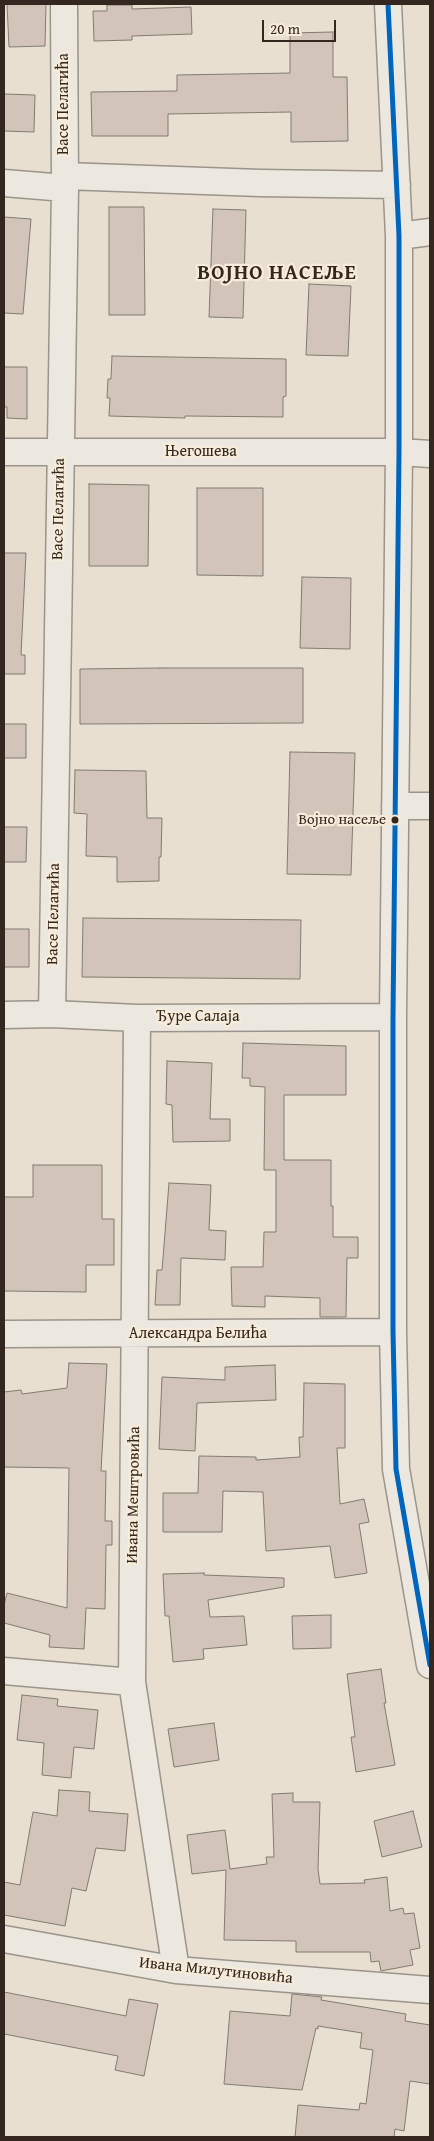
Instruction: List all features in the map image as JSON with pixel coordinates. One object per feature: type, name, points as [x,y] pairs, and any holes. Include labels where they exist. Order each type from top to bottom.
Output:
[{"type":"street","name":"Васе Пелагића","points":[[52,1014],[65,182],[64,4]]},
{"type":"street","points":[[388,4],[399,236],[399,452],[392,1017],[393,1332],[396,1469],[430,1665]]},
{"type":"street","points":[[4,182],[397,185]]},
{"type":"street","points":[[399,236],[430,232]]},
{"type":"street","name":"Његошева","points":[[4,452],[399,452],[430,454]]},
{"type":"street","points":[[395,806],[430,806]]},
{"type":"street","name":"Ђуре Салаја","points":[[4,1015],[52,1014],[137,1018],[392,1017]]},
{"type":"street","name":"Ивана Мештровића","points":[[137,1018],[132,1682],[176,1970]]},
{"type":"street","name":"Александра Белића","points":[[4,1334],[393,1332]]},
{"type":"street","points":[[4,1671],[132,1682]]},
{"type":"street","name":"Ивана Милутиновића","points":[[4,1940],[176,1970],[430,1990]]},
{"type":"building","points":[[7,4],[46,4],[45,46],[9,47]]},
{"type":"building","points":[[107,5],[132,5],[132,9],[191,7],[192,34],[132,36],[132,40],[94,41],[93,11],[107,11]]},
{"type":"building","points":[[333,32],[333,77],[347,77],[348,141],[291,142],[291,112],[168,114],[168,136],[92,136],[91,92],[177,91],[177,75],[290,73],[290,33]]},
{"type":"building","points":[[4,94],[35,95],[34,132],[4,131]]},
{"type":"building","points":[[109,207],[144,207],[145,315],[109,315]]},
{"type":"building","points":[[213,209],[246,210],[243,318],[209,317]]},
{"type":"building","points":[[4,217],[31,219],[23,314],[4,313]]},
{"type":"building","points":[[309,284],[351,286],[348,356],[306,355]]},
{"type":"building","points":[[112,356],[286,359],[286,396],[283,397],[283,417],[185,416],[185,418],[109,416],[110,398],[107,398],[108,379],[111,379]]},
{"type":"building","points":[[4,367],[27,367],[27,419],[7,418],[7,407],[4,407]]},
{"type":"building","points":[[89,484],[149,485],[148,566],[89,566]]},
{"type":"building","points":[[197,488],[263,488],[263,576],[197,575]]},
{"type":"building","points":[[4,553],[26,553],[21,655],[25,655],[25,674],[4,674]]},
{"type":"building","points":[[302,577],[351,578],[350,649],[300,648]]},
{"type":"building","points":[[303,668],[303,723],[80,724],[80,669]]},
{"type":"building","points":[[4,724],[26,724],[26,758],[4,758]]},
{"type":"building","points":[[290,752],[355,753],[351,875],[287,874]]},
{"type":"building","points":[[75,770],[146,771],[147,818],[162,818],[159,881],[117,882],[117,857],[86,856],[87,814],[74,813]]},
{"type":"building","points":[[4,827],[27,827],[26,862],[4,862]]},
{"type":"building","points":[[83,918],[301,920],[300,979],[82,977]]},
{"type":"building","points":[[4,929],[29,929],[29,967],[4,967]]},
{"type":"building","points":[[243,1043],[346,1046],[346,1095],[284,1095],[284,1160],[331,1160],[333,1237],[358,1237],[358,1258],[347,1258],[346,1317],[320,1317],[320,1298],[265,1296],[265,1307],[232,1306],[231,1267],[263,1267],[264,1232],[276,1232],[276,1170],[264,1170],[265,1087],[250,1086],[250,1078],[242,1078]]},
{"type":"building","points":[[167,1061],[212,1063],[210,1119],[230,1119],[230,1141],[173,1142],[172,1105],[166,1104]]},
{"type":"building","points":[[33,1165],[102,1165],[102,1219],[114,1219],[114,1265],[86,1265],[86,1292],[4,1291],[4,1197],[33,1197]]},
{"type":"building","points":[[169,1183],[211,1185],[209,1230],[226,1231],[225,1260],[181,1258],[180,1305],[155,1305],[157,1270],[162,1270]]},
{"type":"building","points":[[69,1363],[107,1364],[101,1471],[106,1471],[105,1521],[112,1521],[112,1545],[106,1545],[105,1609],[86,1608],[84,1649],[49,1647],[50,1635],[4,1623],[4,1605],[7,1593],[67,1608],[69,1468],[4,1467],[4,1392],[21,1390],[22,1394],[67,1388]]},
{"type":"building","points":[[275,1365],[276,1400],[197,1403],[195,1451],[159,1449],[162,1377],[225,1380],[225,1367]]},
{"type":"building","points":[[304,1383],[345,1384],[345,1448],[337,1448],[340,1504],[364,1499],[369,1522],[359,1524],[367,1573],[335,1578],[330,1546],[266,1551],[263,1492],[223,1491],[222,1532],[163,1532],[163,1493],[198,1493],[199,1456],[256,1457],[256,1460],[300,1457],[299,1437],[303,1437]]},
{"type":"building","points":[[204,1573],[204,1575],[284,1578],[284,1587],[208,1600],[210,1617],[244,1616],[247,1645],[203,1649],[204,1659],[173,1662],[169,1616],[165,1616],[163,1574]]},
{"type":"building","points":[[331,1615],[331,1648],[293,1649],[292,1616]]},
{"type":"building","points":[[381,1669],[386,1703],[384,1703],[395,1765],[356,1772],[351,1737],[355,1737],[347,1674]]},
{"type":"building","points":[[22,1695],[58,1699],[57,1706],[98,1710],[94,1749],[74,1747],[71,1778],[42,1775],[44,1743],[17,1740]]},
{"type":"building","points":[[214,1723],[219,1760],[174,1767],[168,1729]]},
{"type":"building","points":[[59,1790],[90,1792],[89,1811],[128,1814],[125,1851],[96,1848],[86,1891],[72,1888],[65,1926],[4,1915],[4,1882],[20,1885],[33,1812],[57,1816]]},
{"type":"building","points":[[293,1793],[293,1802],[320,1802],[318,1869],[320,1884],[365,1883],[364,1880],[387,1877],[390,1911],[403,1908],[404,1914],[414,1913],[420,1948],[410,1950],[413,1965],[381,1971],[379,1961],[371,1962],[370,1952],[296,1952],[296,1941],[224,1940],[226,1870],[192,1874],[187,1835],[225,1830],[230,1869],[267,1864],[266,1857],[274,1857],[272,1794]]},
{"type":"building","points":[[413,1811],[422,1847],[382,1857],[374,1821]]},
{"type":"building","points":[[4,1992],[126,2016],[129,1999],[158,2004],[144,2076],[115,2070],[118,2056],[4,2034]]},
{"type":"building","points":[[292,1994],[322,1997],[321,2000],[406,2014],[405,2021],[430,2025],[430,2084],[410,2081],[404,2131],[395,2129],[394,2137],[295,2137],[298,2105],[359,2110],[360,2103],[366,2104],[373,2050],[360,2048],[362,2033],[318,2026],[302,2090],[224,2084],[230,2011],[290,2016]]},
{"type":"transit line","points":[[388,4],[399,236],[399,452],[393,1017],[393,1332],[396,1469],[430,1665]]},
{"type":"place","name":"Војно насеље","points":[[395,820]]},
{"type":"district","name":"ВОЈНО НАСЕЉЕ","points":[[277,274]]}]
